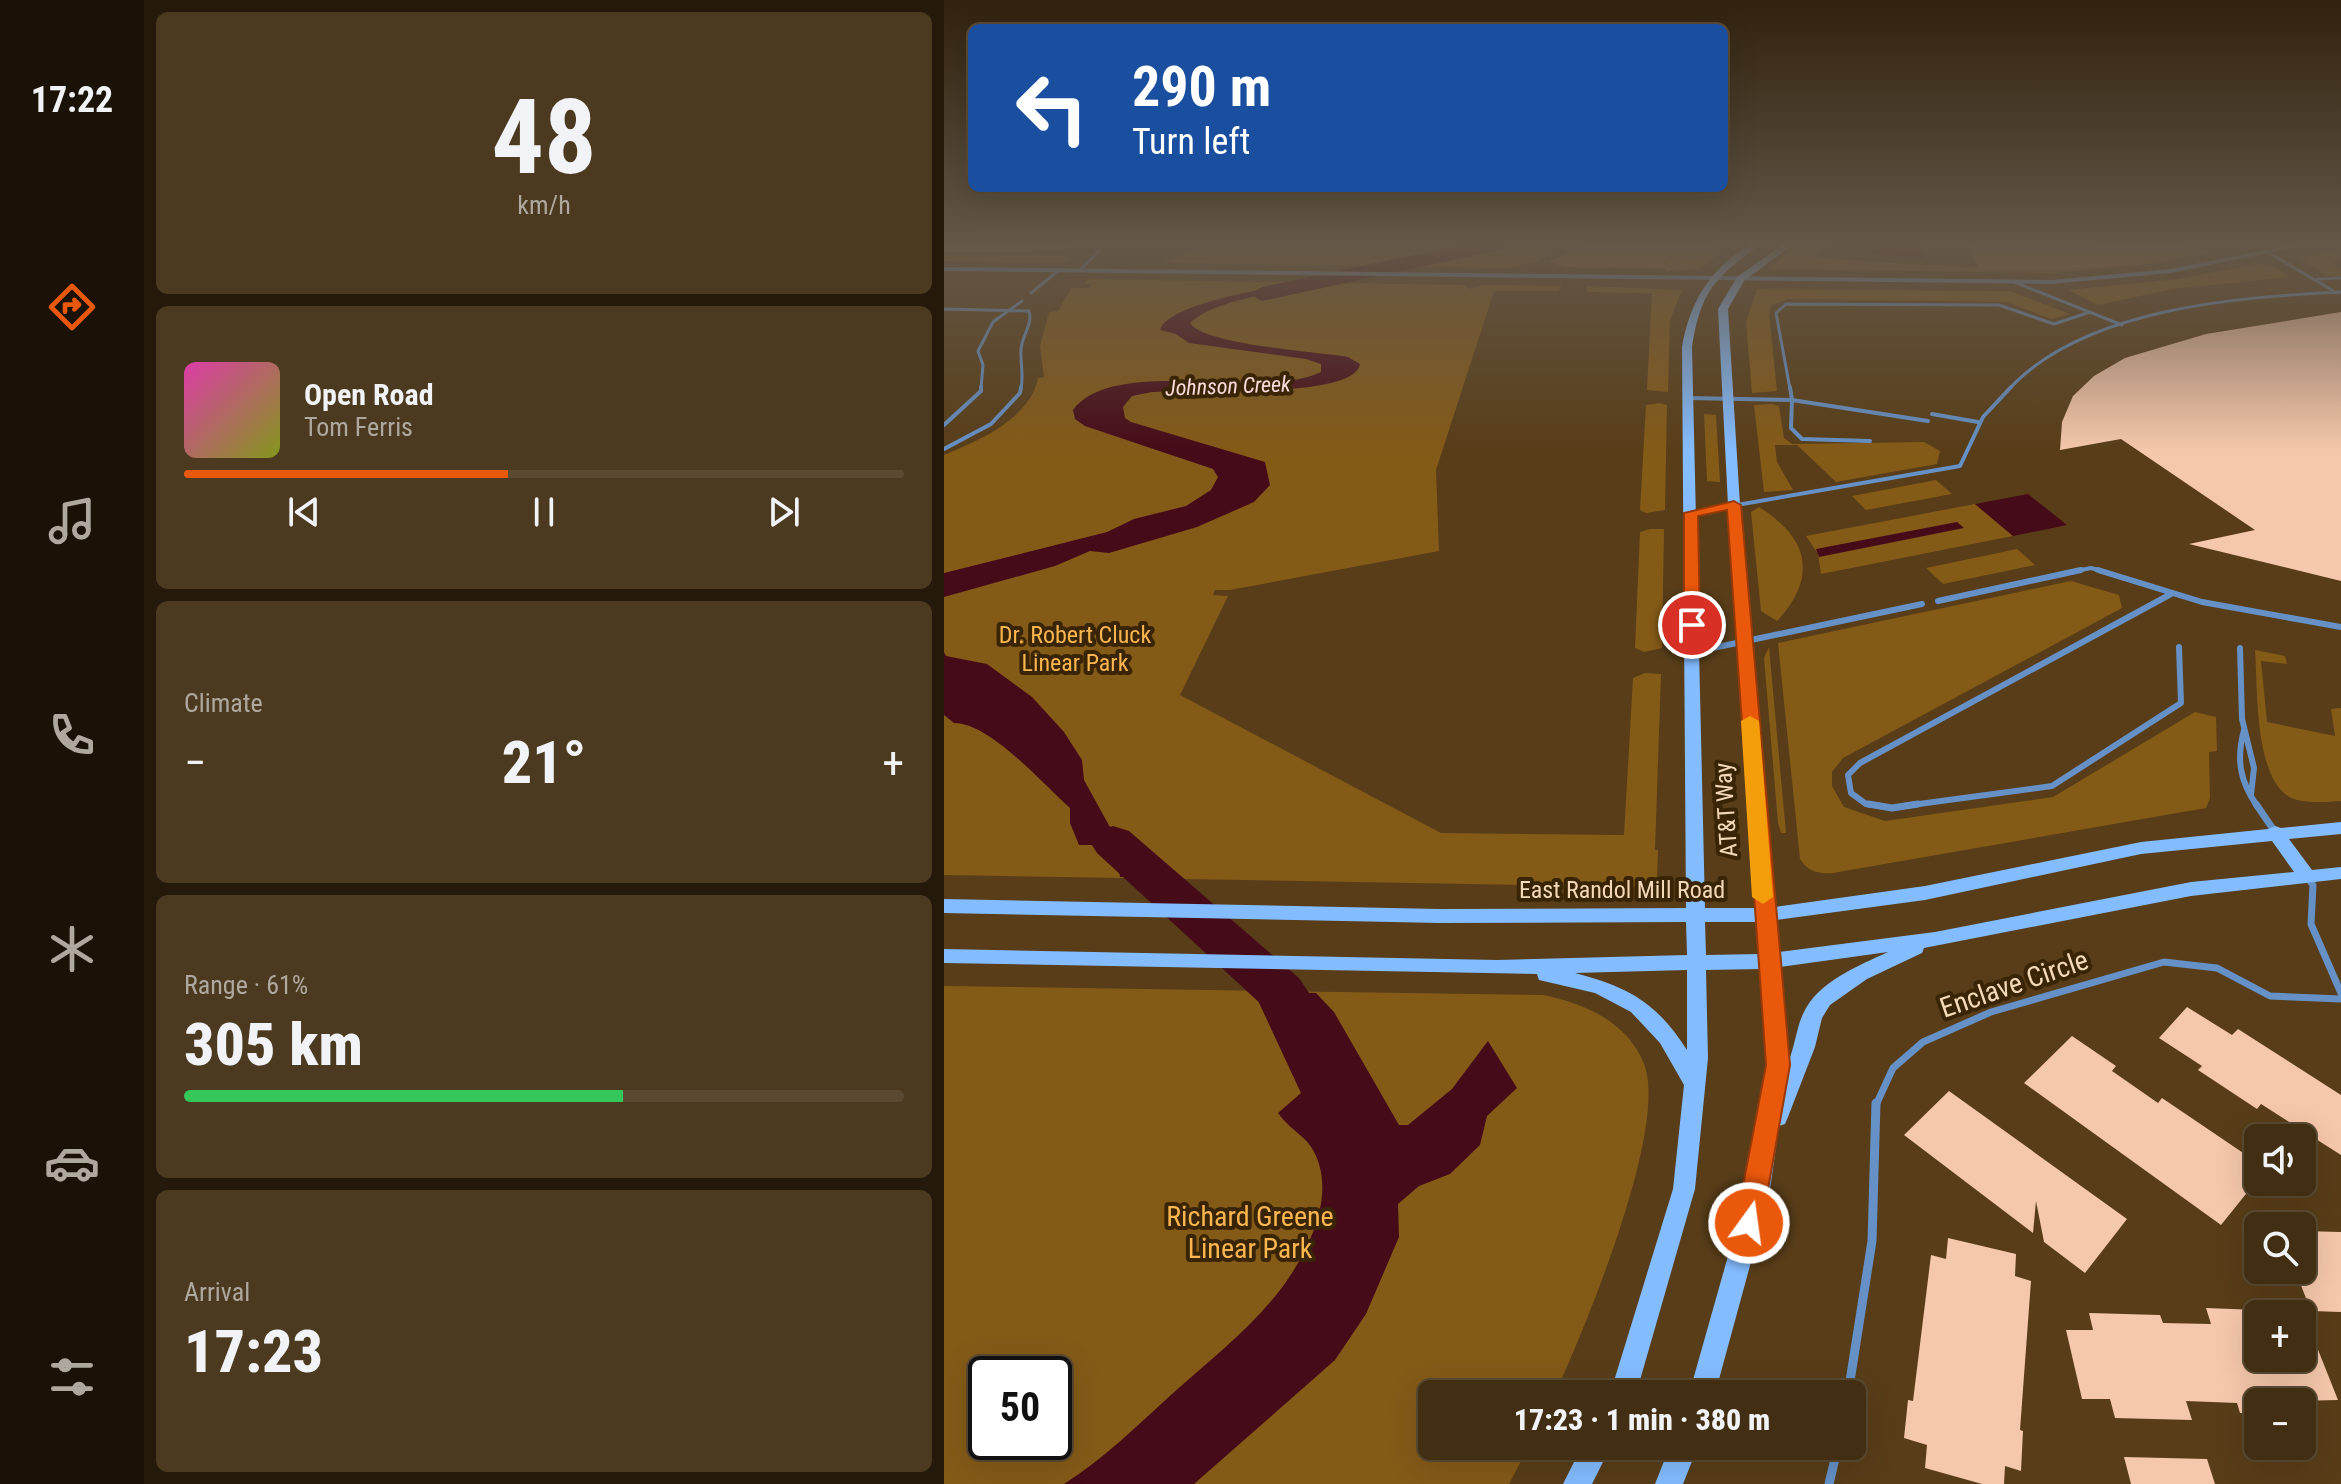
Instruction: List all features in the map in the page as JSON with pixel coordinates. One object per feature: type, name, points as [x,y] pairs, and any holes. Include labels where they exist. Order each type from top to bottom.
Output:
[{"type":"main road","name":"AT&T Way","points":[[1627,1380],[1684,1189],[1698,1058],[1689,398],[1693,312]]},
{"type":"main road","name":"AT&T Way","points":[[1706,1380],[1757,1196],[1778,1065],[1726,398],[1723,312]]},
{"type":"main road","name":"East Randol Mill Road","points":[[944,906],[1440,916],[1764,915],[1925,893],[2141,848],[2275,832],[2341,828]]},
{"type":"main road","points":[[2275,832],[2309,880]]},
{"type":"main road","points":[[944,956],[1497,967],[1768,961],[1935,939],[2191,889],[2309,880],[2341,873]]},
{"type":"main road","points":[[1764,1148],[1805,1047],[1812,1016],[1823,999],[1860,974],[1935,939]]},
{"type":"main road","points":[[1497,967],[1590,982],[1637,1004],[1673,1039],[1695,1084]]},
{"type":"main road","points":[[1577,1484],[1590,1460]]},
{"type":"main road","points":[[1669,1484],[1678,1460]]},
{"type":"lane","points":[[944,425],[981,391],[983,365],[978,351],[993,322],[1006,312]]},
{"type":"lane","points":[[944,449],[991,424],[1020,393],[1024,375],[1021,349],[1031,314],[1024,312]]},
{"type":"lane","points":[[1777,312],[1792,400],[1791,428],[1802,439],[1870,441]]},
{"type":"lane","points":[[2020,312],[2054,324],[2089,312]]},
{"type":"lane","points":[[2091,312],[2122,325]]},
{"type":"lane","points":[[1691,513],[1960,466],[1968,440],[1978,422],[2003,391],[2036,364],[2122,325],[2181,312]]},
{"type":"lane","points":[[1689,398],[1792,400],[1928,421]]},
{"type":"lane","points":[[1932,414],[1978,422]]},
{"type":"lane","points":[[1938,601],[2091,568],[2171,594],[2341,627]]},
{"type":"lane","points":[[2171,594],[1860,763],[1848,775],[1851,793],[1866,804],[1892,808],[2052,786],[2181,703],[2179,647]]},
{"type":"lane","points":[[1693,653],[1922,604]]},
{"type":"lane","points":[[2240,648],[2244,730],[2254,755],[2256,778],[2251,795]]},
{"type":"lane","points":[[2244,730],[2236,752],[2238,777],[2275,832]]},
{"type":"lane","points":[[2309,880],[2311,924],[2341,993]]},
{"type":"lane","name":"Enclave Circle","points":[[1851,1380],[1861,1331],[1872,1241],[1876,1103],[1893,1068],[1903,1057],[1923,1042],[1991,1012],[2033,997],[2164,962],[2217,968],[2270,996],[2341,999]]},
{"type":"lane","points":[[1829,1484],[1835,1460]]},
{"type":"green space","name":"Dr. Robert Cluck Linear Park","points":[[1049,312],[1487,312],[1436,470],[1439,551],[1230,590],[1215,590],[1213,595],[1228,596],[1180,695],[1441,833],[1624,835],[1633,678],[1645,673],[1661,674],[1655,850],[1658,850],[1657,880],[1648,887],[944,875],[944,455],[1001,427],[1025,405],[1038,378],[1044,377],[1040,346]]},
{"type":"green space","points":[[1651,312],[1673,312],[1670,320],[1668,392],[1647,390]]},
{"type":"green space","points":[[1749,312],[1770,312],[1777,391],[1752,393],[1746,322]]},
{"type":"green space","points":[[2033,312],[2070,314],[2051,319]]},
{"type":"green space","points":[[1646,405],[1667,405],[1665,510],[1646,513],[1640,510]]},
{"type":"green space","points":[[1754,405],[1779,406],[1784,438],[1792,444],[1924,442],[1940,451],[1937,464],[1836,482],[1797,445],[1775,445],[1777,462],[1793,490],[1764,492]]},
{"type":"green space","points":[[1704,414],[1716,415],[1720,482],[1707,481]]},
{"type":"green space","points":[[1936,480],[1952,494],[1866,510],[1852,496]]},
{"type":"green space","points":[[1975,504],[2013,536],[1821,574],[1818,554],[1806,536]]},
{"type":"green space","points":[[1759,507],[1789,532],[1802,559],[1803,574],[1799,589],[1777,621],[1761,611],[1751,512]]},
{"type":"green space","points":[[1664,529],[1662,648],[1644,652],[1635,648],[1640,532]]},
{"type":"green space","points":[[2017,549],[2035,565],[1943,584],[1926,568]]},
{"type":"green space","points":[[2071,581],[2119,595],[2122,608],[1843,758],[1832,772],[1832,786],[1844,807],[1885,821],[2053,797],[2195,712],[2216,717],[2217,751],[2209,752],[2210,798],[2206,808],[1833,873],[1807,867],[1800,859],[1778,643]]},
{"type":"green space","points":[[1769,647],[1786,833],[1781,833],[1778,823],[1764,658]]},
{"type":"green space","points":[[2255,650],[2285,656],[2287,664],[2261,661],[2267,722],[2335,736],[2331,709],[2341,708],[2341,801],[2297,800],[2283,792],[2272,777],[2261,735]]},
{"type":"green space","name":"Richard Greene Linear Park","points":[[944,986],[1543,995],[1589,1009],[1616,1026],[1637,1049],[1644,1064],[1649,1094],[1645,1134],[1620,1229],[1561,1380],[1418,1380],[1418,1460],[1522,1460],[1509,1484],[944,1484]]},
{"type":"water","points":[[1181,312],[1206,312],[1190,323],[1200,331],[1217,337],[1348,357],[1360,364],[1351,375],[1330,383],[1301,388],[1152,392],[1132,396],[1123,407],[1125,418],[1131,422],[1265,462],[1270,485],[1254,502],[1197,527],[1109,553],[1090,551],[1055,566],[944,597],[944,573],[1107,532],[1134,519],[1186,506],[1211,490],[1218,477],[1213,469],[1085,426],[1075,419],[1073,410],[1093,394],[1121,385],[1154,381],[1263,382],[1295,380],[1321,372],[1321,364],[1306,359],[1189,343],[1176,334],[1160,330],[1167,320]]},
{"type":"water","points":[[2028,494],[2067,525],[2013,536],[1975,504]]},
{"type":"water","points":[[1957,522],[1964,528],[1819,557],[1816,549]]},
{"type":"water","points":[[944,652],[946,656],[987,664],[1032,697],[1064,732],[1082,760],[1084,780],[1111,829],[1183,878],[1120,877],[1118,864],[1094,845],[1079,845],[1070,823],[1070,808],[999,743],[968,726],[954,723],[944,715]]},
{"type":"water","points":[[1254,992],[1316,993],[1334,1012],[1399,1125],[1408,1125],[1452,1089],[1488,1041],[1517,1088],[1487,1116],[1480,1145],[1450,1174],[1419,1186],[1398,1204],[1399,1237],[1366,1314],[1335,1360],[1194,1484],[1064,1484],[1120,1442],[1252,1322],[1292,1273],[1312,1234],[1321,1206],[1319,1164],[1311,1147],[1278,1113],[1301,1093]]},
{"type":"building","points":[[2341,312],[2341,581],[2189,544],[2255,530],[2121,439],[2060,450],[2062,422],[2073,396],[2094,376],[2125,358],[2206,334]]},
{"type":"building","points":[[2187,1007],[2232,1035],[2238,1029],[2341,1095],[2341,1155],[2316,1139],[2316,1124],[2292,1124],[2261,1104],[2257,1109],[2198,1070],[2202,1066],[2159,1038]]},
{"type":"building","points":[[2072,1036],[2116,1066],[2112,1071],[2158,1103],[2162,1098],[2244,1154],[2244,1196],[2221,1225],[2024,1083]]},
{"type":"building","points":[[1949,1091],[2127,1219],[2085,1273],[2044,1242],[2036,1201],[2033,1233],[1904,1135]]},
{"type":"building","points":[[2316,1231],[2341,1232],[2341,1312],[2316,1311],[2316,1300],[2307,1300],[2300,1284],[2316,1284]]},
{"type":"building","points":[[1948,1238],[2016,1254],[2015,1276],[2031,1281],[2020,1430],[2023,1431],[2021,1471],[2005,1466],[2004,1484],[1982,1484],[1925,1468],[1927,1445],[1904,1438],[1908,1400],[1913,1401],[1931,1255],[1946,1259]]},
{"type":"building","points":[[2206,1308],[2244,1309],[2244,1372],[2316,1372],[2316,1345],[2338,1400],[2316,1401],[2316,1388],[2244,1388],[2244,1413],[2240,1413],[2237,1403],[2186,1401],[2192,1420],[2115,1418],[2110,1399],[2082,1399],[2066,1330],[2093,1330],[2089,1313],[2160,1315],[2163,1323],[2211,1324]]},
{"type":"building","points":[[2124,1457],[2207,1459],[2215,1484],[2131,1484]]},
{"type":"waterway","name":"Johnson Creek","points":[[1113,842],[1281,992],[1313,1039]]},
{"type":"slow traffic","points":[[1750,721],[1763,897]]},
{"type":"route","points":[[1692,625],[1691,513],[1734,505],[1778,1065],[1757,1196],[1749,1223]]}]
